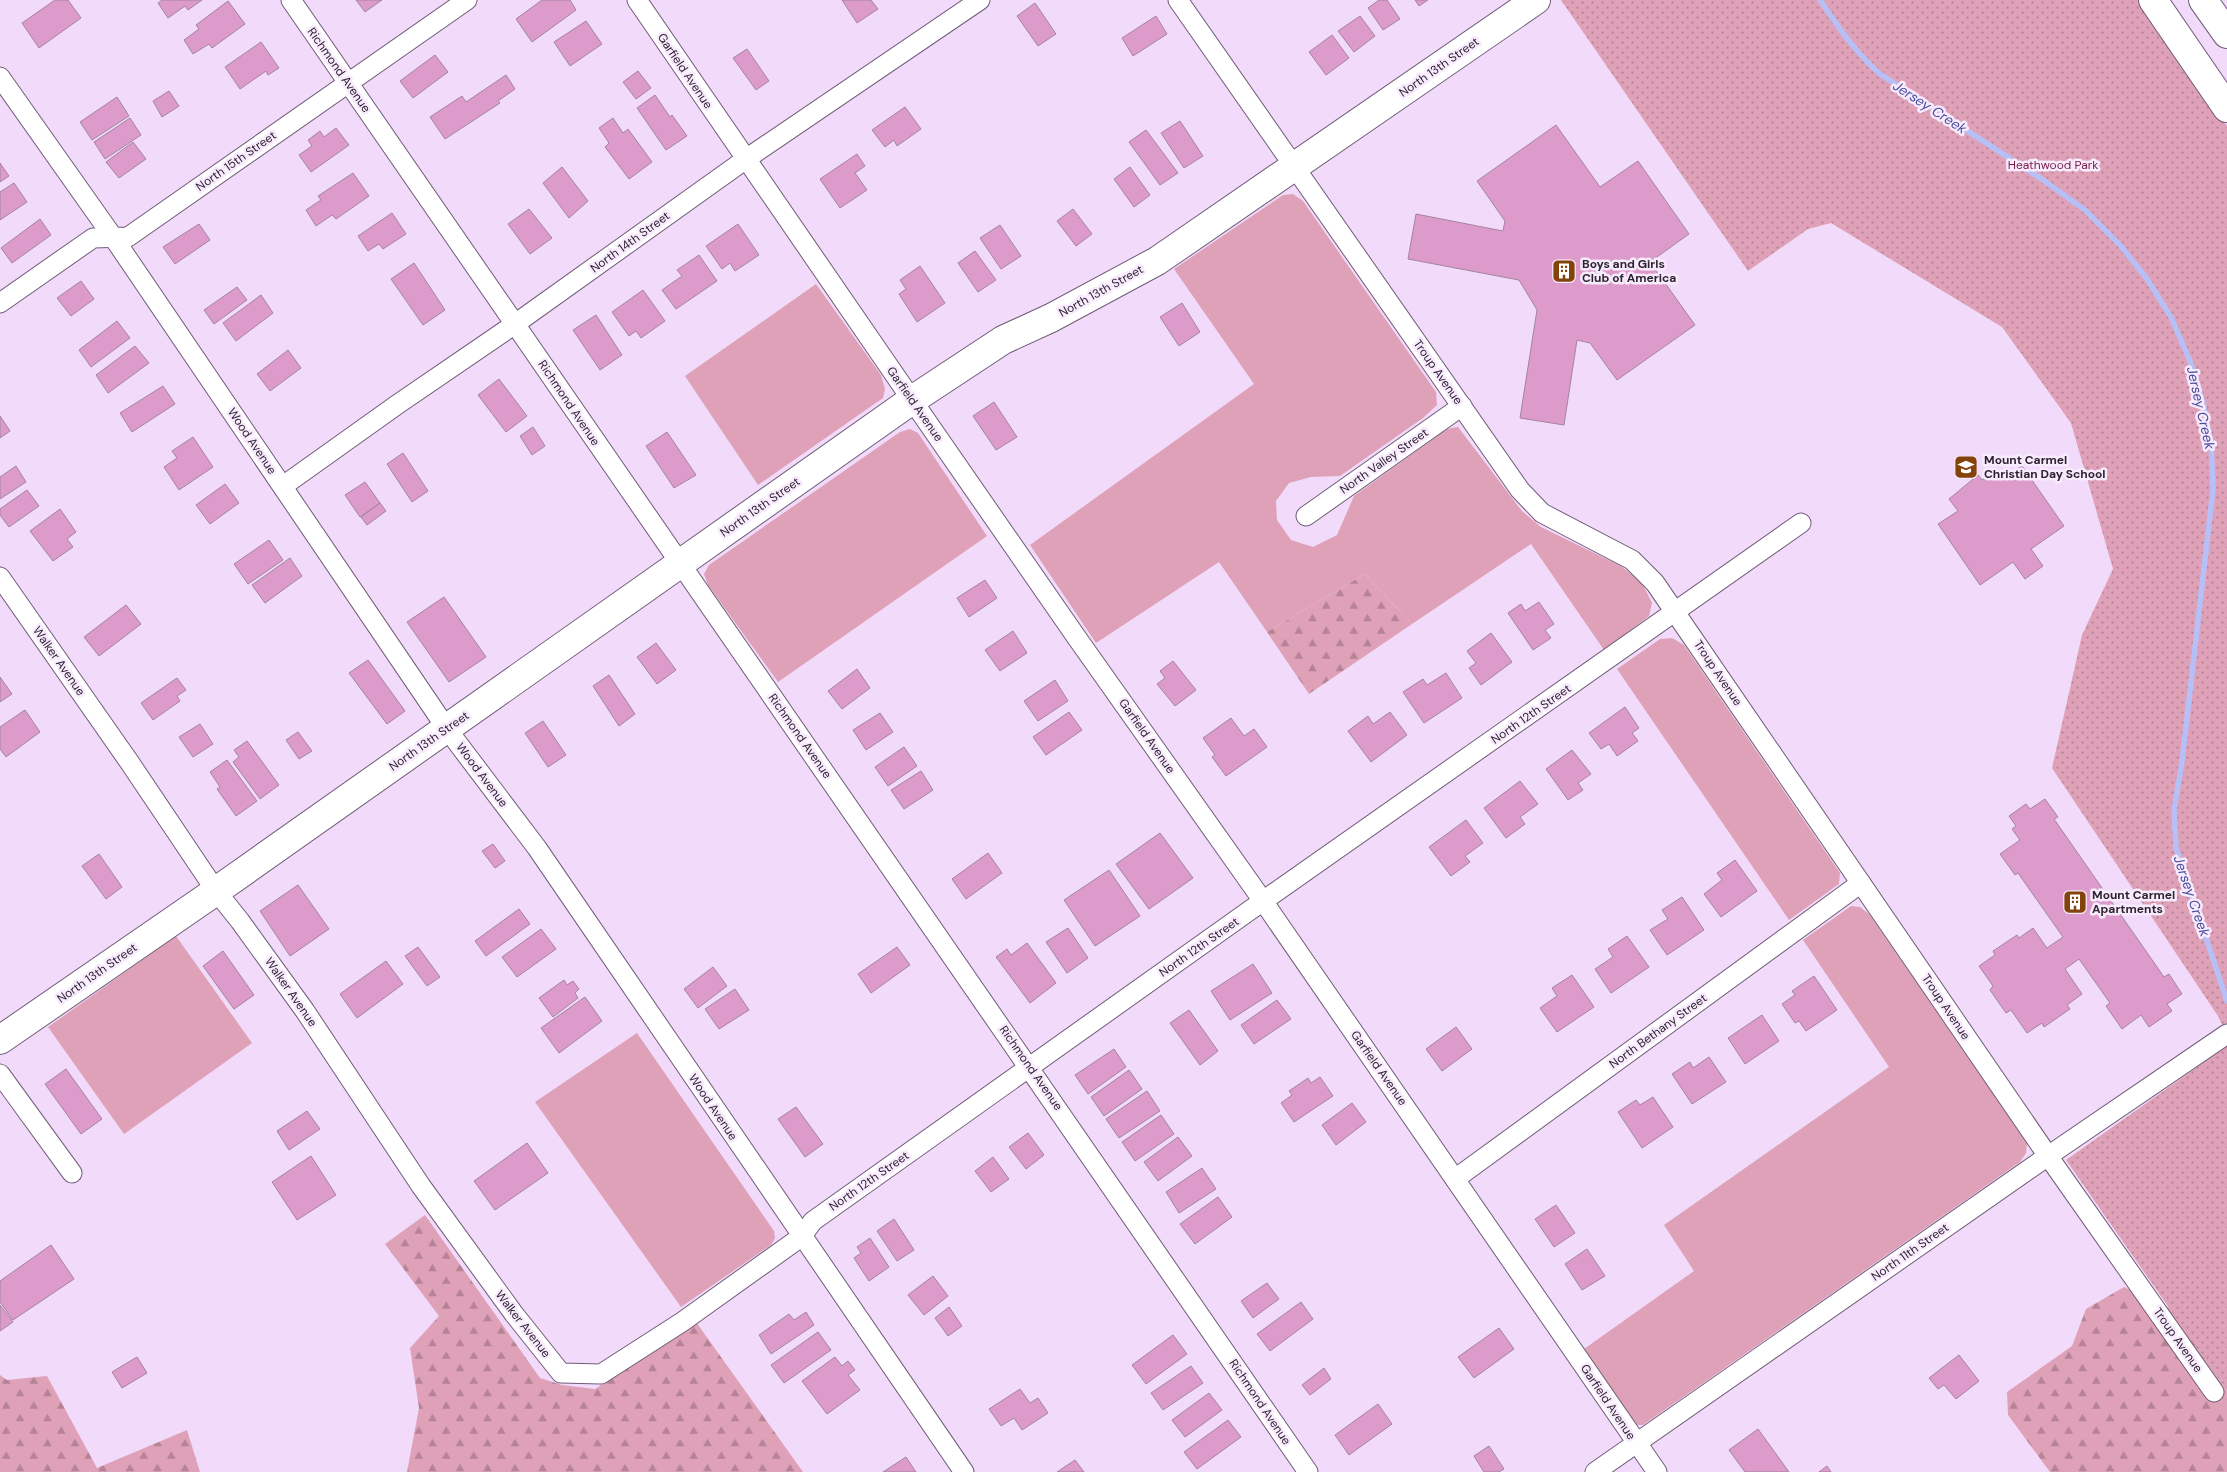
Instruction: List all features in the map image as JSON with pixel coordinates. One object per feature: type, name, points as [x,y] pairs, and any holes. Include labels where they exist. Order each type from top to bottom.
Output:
[{"type":"street","name":"Richmond Avenue","points":[[291,0],[1308,1472]]},
{"type":"street","name":"North 15th Street","points":[[0,303],[93,238],[128,237],[467,0]]},
{"type":"street","name":"Garfield Avenue","points":[[637,0],[912,400],[1263,901],[1657,1472]]},
{"type":"street","name":"North 14th Street","points":[[282,486],[515,324],[746,159],[980,0]]},
{"type":"street","name":"Troup Avenue","points":[[1178,0],[1520,490],[1542,513],[1632,560],[1656,583],[2048,1156],[2214,1392]]},
{"type":"street","name":"North 13th Street","points":[[0,1040],[447,729],[912,400],[1003,340],[1051,318],[1157,261],[1536,0]]},
{"type":"street","points":[[2153,0],[2227,108]]},
{"type":"street","points":[[2203,0],[2227,34]]},
{"type":"street","name":"Wood Avenue","points":[[0,77],[113,237],[447,729],[537,848],[801,1237],[964,1472]]},
{"type":"street","name":"North Valley Street","points":[[1306,516],[1462,406]]},
{"type":"street","name":"North 12th Street","points":[[601,1374],[682,1322],[801,1237],[813,1221],[1263,901],[1801,523]]},
{"type":"street","name":"Walker Avenue","points":[[0,577],[130,763],[216,891],[305,1011],[421,1186],[520,1322],[561,1373],[601,1374]]},
{"type":"street","name":"North Bethany Street","points":[[1455,1178],[1862,883]]},
{"type":"street","name":"North 11th Street","points":[[1595,1472],[2048,1156],[2227,1034]]},
{"type":"street","points":[[0,1074],[72,1173]]},
{"type":"green space","name":"Heathwood Park","points":[[1561,0],[2139,0],[2227,126],[2227,1035],[2218,1016],[2052,768],[2082,635],[2113,569],[2071,423],[2002,327],[1831,223],[1808,229],[1748,271]]},
{"type":"green space","points":[[1293,194],[1303,201],[1436,392],[1437,405],[1423,418],[1340,476],[1311,477],[1289,483],[1276,501],[1277,520],[1291,540],[1313,547],[1337,535],[1354,496],[1447,429],[1458,427],[1522,511],[1541,527],[1621,566],[1642,583],[1652,603],[1649,616],[1604,650],[1531,544],[1412,624],[1365,574],[1267,632],[1219,562],[1096,643],[1030,545],[1254,384],[1174,269],[1283,195]]},
{"type":"green space","points":[[816,284],[881,375],[885,389],[883,398],[758,485],[685,376]]},
{"type":"green space","points":[[910,429],[918,433],[987,536],[778,682],[708,585],[704,574],[709,565],[900,432]]},
{"type":"green space","points":[[1365,574],[1412,624],[1309,694],[1267,632]]},
{"type":"green space","points":[[1672,638],[1684,645],[1840,873],[1839,884],[1789,920],[1617,669],[1660,639]]},
{"type":"green space","points":[[1851,906],[1860,907],[1869,914],[2027,1143],[2026,1153],[2020,1162],[1643,1425],[1635,1425],[1584,1349],[1694,1271],[1664,1225],[1889,1067],[1803,940]]},
{"type":"green space","points":[[176,936],[252,1043],[124,1134],[48,1027]]},
{"type":"green space","points":[[637,1033],[774,1231],[775,1238],[771,1245],[681,1307],[535,1102]]},
{"type":"green space","points":[[2227,1046],[2227,1391],[2066,1160]]},
{"type":"green space","points":[[425,1215],[540,1378],[562,1385],[595,1389],[696,1322],[803,1472],[407,1472],[419,1408],[410,1348],[439,1316],[385,1244]]},
{"type":"green space","points":[[2124,1287],[2170,1308],[2227,1391],[2227,1472],[2050,1472],[2008,1415],[2007,1392],[2072,1346],[2086,1309]]},
{"type":"green space","points":[[0,1375],[7,1380],[47,1376],[97,1468],[187,1430],[200,1472],[0,1472]]},
{"type":"building","points":[[55,0],[68,0],[81,18],[39,48],[22,23]]},
{"type":"building","points":[[162,0],[202,0],[188,10],[185,6],[168,18],[158,3]]},
{"type":"building","points":[[356,0],[382,0],[365,12]]},
{"type":"building","points":[[542,0],[570,0],[576,10],[532,42],[516,19]]},
{"type":"building","points":[[842,0],[871,0],[878,9],[857,23]]},
{"type":"building","points":[[1379,0],[1387,0],[1400,19],[1383,30],[1368,8]]},
{"type":"building","points":[[1415,0],[1428,0],[1419,6]]},
{"type":"building","points":[[228,1],[245,24],[212,48],[209,44],[193,54],[184,40],[199,29],[196,25]]},
{"type":"building","points":[[1035,3],[1056,34],[1038,46],[1017,16]]},
{"type":"building","points":[[1156,16],[1167,34],[1133,56],[1122,38]]},
{"type":"building","points":[[1360,16],[1375,36],[1354,52],[1338,31]]},
{"type":"building","points":[[586,21],[602,44],[570,66],[554,42]]},
{"type":"building","points":[[1332,35],[1349,58],[1326,75],[1309,52]]},
{"type":"building","points":[[261,42],[279,68],[268,75],[266,71],[240,89],[225,67]]},
{"type":"building","points":[[747,49],[769,81],[756,90],[733,58]]},
{"type":"building","points":[[435,55],[448,72],[413,98],[400,81]]},
{"type":"building","points":[[638,71],[651,88],[636,99],[623,82]]},
{"type":"building","points":[[506,75],[515,89],[498,101],[500,103],[445,139],[430,117],[462,96],[466,102]]},
{"type":"building","points":[[169,91],[179,106],[162,117],[153,101]]},
{"type":"building","points":[[655,95],[670,117],[672,115],[687,136],[666,150],[637,108]]},
{"type":"building","points":[[117,97],[129,116],[92,140],[80,122]]},
{"type":"building","points":[[905,107],[921,129],[897,146],[894,140],[885,147],[872,130]]},
{"type":"building","points":[[130,118],[141,135],[105,159],[94,142]]},
{"type":"building","points":[[613,118],[623,133],[628,129],[652,162],[629,179],[605,147],[609,143],[599,128]]},
{"type":"building","points":[[1180,121],[1203,156],[1184,168],[1161,133]]},
{"type":"building","name":"Boys and Girls Club of America","points":[[1556,125],[1600,187],[1638,161],[1689,234],[1650,262],[1695,325],[1617,380],[1590,343],[1577,340],[1564,425],[1520,418],[1537,310],[1519,280],[1408,259],[1416,214],[1503,231],[1505,221],[1477,181]]},
{"type":"building","points":[[336,128],[349,145],[311,172],[299,155],[312,146],[308,140],[320,131],[324,137]]},
{"type":"building","points":[[1146,130],[1178,173],[1160,185],[1129,142]]},
{"type":"building","points":[[133,142],[146,159],[119,178],[106,162]]},
{"type":"building","points":[[857,154],[865,166],[855,173],[867,190],[840,208],[820,179]]},
{"type":"building","points":[[0,163],[9,176],[0,182]]},
{"type":"building","points":[[562,167],[588,201],[569,218],[543,183]]},
{"type":"building","points":[[1130,167],[1150,195],[1134,207],[1114,179]]},
{"type":"building","points":[[353,173],[369,196],[336,219],[332,215],[316,226],[306,210],[321,200],[318,196]]},
{"type":"building","points":[[14,183],[27,202],[0,220],[0,192]]},
{"type":"building","points":[[529,209],[552,238],[530,254],[508,224]]},
{"type":"building","points":[[1073,209],[1092,234],[1076,246],[1057,221]]},
{"type":"building","points":[[392,213],[406,234],[383,249],[379,244],[368,251],[358,236]]},
{"type":"building","points":[[40,219],[51,235],[12,263],[1,248]]},
{"type":"building","points":[[199,224],[210,240],[175,264],[163,247]]},
{"type":"building","points":[[738,224],[759,255],[735,271],[730,263],[722,269],[706,246]]},
{"type":"building","points":[[1000,225],[1021,256],[1001,269],[980,238]]},
{"type":"building","points":[[975,251],[996,280],[978,292],[958,263]]},
{"type":"building","points":[[699,255],[717,281],[676,309],[662,290],[682,276],[677,270]]},
{"type":"building","points":[[414,263],[445,310],[423,325],[391,279]]},
{"type":"building","points":[[920,266],[945,303],[917,322],[899,294],[906,289],[900,280]]},
{"type":"building","points":[[81,281],[94,299],[71,316],[57,298]]},
{"type":"building","points":[[237,287],[247,300],[214,324],[204,310]]},
{"type":"building","points":[[643,290],[665,321],[641,338],[636,331],[629,336],[612,312]]},
{"type":"building","points":[[261,295],[273,313],[236,341],[223,323]]},
{"type":"building","points":[[1182,303],[1200,332],[1179,346],[1160,317]]},
{"type":"building","points":[[596,315],[622,355],[600,370],[573,330]]},
{"type":"building","points":[[117,321],[130,338],[91,367],[79,350]]},
{"type":"building","points":[[135,346],[149,363],[108,393],[96,375]]},
{"type":"building","points":[[288,350],[301,368],[270,391],[257,374]]},
{"type":"building","points":[[499,379],[527,416],[506,432],[478,395]]},
{"type":"building","points":[[163,386],[175,404],[132,432],[120,413]]},
{"type":"building","points":[[994,402],[1017,437],[996,450],[973,416]]},
{"type":"building","points":[[0,416],[10,431],[0,438]]},
{"type":"building","points":[[533,427],[545,446],[532,455],[520,436]]},
{"type":"building","points":[[667,432],[696,475],[674,488],[646,446]]},
{"type":"building","points":[[193,437],[213,467],[179,490],[164,467],[177,458],[172,451]]},
{"type":"building","points":[[403,453],[428,491],[412,502],[387,464]]},
{"type":"building","points":[[16,466],[26,482],[0,499],[0,477]]},
{"type":"building","points":[[2022,466],[2064,526],[2031,549],[2043,566],[2025,579],[2013,562],[1980,585],[1938,524],[1958,511],[1949,499],[1978,475],[1982,480],[1996,470],[2002,479]]},
{"type":"building","points":[[365,482],[380,503],[360,517],[345,495]]},
{"type":"building","points":[[225,484],[239,503],[210,524],[196,505]]},
{"type":"building","points":[[27,490],[39,506],[9,527],[0,515],[0,509]]},
{"type":"building","points":[[380,503],[386,511],[367,525],[361,517]]},
{"type":"building","points":[[60,509],[76,532],[67,539],[73,547],[53,561],[30,531]]},
{"type":"building","points":[[269,540],[283,560],[248,584],[234,564]]},
{"type":"building","points":[[290,558],[302,576],[265,603],[252,585]]},
{"type":"building","points":[[985,580],[997,598],[969,617],[957,598]]},
{"type":"building","points":[[444,597],[486,657],[449,682],[407,622]]},
{"type":"building","points":[[1539,602],[1554,624],[1545,630],[1551,638],[1533,650],[1508,613],[1521,604],[1525,611]]},
{"type":"building","points":[[126,605],[141,624],[99,656],[84,637]]},
{"type":"building","points":[[1013,631],[1027,653],[1000,671],[985,650]]},
{"type":"building","points":[[1491,633],[1512,662],[1481,685],[1469,668],[1476,663],[1467,651]]},
{"type":"building","points":[[656,643],[676,670],[657,684],[637,657]]},
{"type":"building","points":[[368,660],[405,711],[387,724],[349,673]]},
{"type":"building","points":[[1173,661],[1196,690],[1175,706],[1157,684],[1165,678],[1160,671]]},
{"type":"building","points":[[857,669],[870,688],[842,709],[828,691]]},
{"type":"building","points":[[1446,673],[1462,698],[1424,723],[1403,692],[1423,679],[1427,685]]},
{"type":"building","points":[[609,675],[635,714],[619,726],[593,686]]},
{"type":"building","points":[[0,677],[12,694],[0,702]]},
{"type":"building","points":[[177,678],[186,690],[177,696],[180,701],[153,720],[141,703]]},
{"type":"building","points":[[1055,680],[1068,701],[1038,721],[1024,701]]},
{"type":"building","points":[[1625,707],[1639,728],[1632,733],[1638,741],[1617,756],[1609,744],[1601,749],[1589,733]]},
{"type":"building","points":[[25,710],[40,732],[6,757],[0,749],[0,727]]},
{"type":"building","points":[[1069,712],[1082,730],[1046,755],[1033,737]]},
{"type":"building","points":[[1390,712],[1407,735],[1371,762],[1348,731],[1368,716],[1373,724]]},
{"type":"building","points":[[880,713],[893,732],[866,750],[853,730]]},
{"type":"building","points":[[1231,718],[1244,736],[1254,729],[1267,747],[1226,776],[1212,757],[1215,755],[1203,738]]},
{"type":"building","points":[[543,721],[566,755],[548,767],[525,733]]},
{"type":"building","points":[[200,724],[213,744],[193,757],[179,737]]},
{"type":"building","points":[[298,732],[312,751],[299,759],[286,740]]},
{"type":"building","points":[[247,741],[279,785],[260,799],[233,762],[239,757],[234,750]]},
{"type":"building","points":[[904,747],[917,766],[888,786],[875,767]]},
{"type":"building","points":[[1572,750],[1591,774],[1578,783],[1583,790],[1568,800],[1546,769]]},
{"type":"building","points":[[227,760],[257,801],[236,816],[217,789],[220,787],[210,772]]},
{"type":"building","points":[[921,771],[933,790],[904,809],[891,790]]},
{"type":"building","points":[[1520,781],[1538,804],[1520,817],[1525,824],[1506,838],[1484,808]]},
{"type":"building","name":"Mount Carmel Apartments","points":[[2045,799],[2058,817],[2054,819],[2164,977],[2169,974],[2182,994],[2167,1004],[2172,1011],[2149,1027],[2141,1015],[2122,1029],[2106,1006],[2110,1003],[2079,959],[2065,969],[2082,994],[2067,1005],[2070,1009],[2044,1027],[2042,1023],[2027,1033],[2011,1010],[2006,1013],[1990,990],[1993,986],[1979,966],[1995,955],[1993,951],[2017,935],[2019,938],[2033,928],[2047,948],[2063,937],[2018,873],[2015,875],[2000,854],[2020,840],[2012,829],[2016,826],[2009,816],[2026,804],[2030,809]]},
{"type":"building","points":[[1466,820],[1483,843],[1465,856],[1470,862],[1451,876],[1429,847]]},
{"type":"building","points":[[1160,833],[1193,878],[1149,909],[1116,864]]},
{"type":"building","points":[[493,844],[505,861],[495,868],[482,851]]},
{"type":"building","points":[[988,853],[1002,873],[966,899],[952,879]]},
{"type":"building","points":[[99,854],[122,887],[106,899],[82,866]]},
{"type":"building","points":[[1735,860],[1757,891],[1721,917],[1704,894],[1722,880],[1717,873]]},
{"type":"building","points":[[1109,870],[1140,916],[1095,946],[1064,900]]},
{"type":"building","points":[[298,885],[329,929],[290,956],[260,911]]},
{"type":"building","points":[[1682,897],[1704,930],[1667,955],[1650,930],[1668,919],[1662,910]]},
{"type":"building","points":[[519,909],[530,924],[486,956],[475,941]]},
{"type":"building","points":[[1068,928],[1088,958],[1067,973],[1046,942]]},
{"type":"building","points":[[541,929],[556,949],[517,977],[502,957]]},
{"type":"building","points":[[1627,936],[1649,967],[1611,993],[1595,969],[1613,957],[1608,949]]},
{"type":"building","points":[[1027,943],[1056,983],[1030,1003],[996,957],[1007,949],[1011,955]]},
{"type":"building","points":[[418,947],[440,977],[427,986],[405,956]]},
{"type":"building","points":[[897,947],[910,965],[871,993],[858,974]]},
{"type":"building","points":[[223,951],[254,995],[234,1009],[203,966]]},
{"type":"building","points":[[386,961],[403,984],[357,1018],[340,994]]},
{"type":"building","points":[[1253,964],[1272,993],[1230,1020],[1211,991]]},
{"type":"building","points":[[713,967],[727,986],[698,1008],[684,989]]},
{"type":"building","points":[[1572,975],[1594,1007],[1557,1032],[1540,1008],[1557,996],[1552,988]]},
{"type":"building","points":[[1814,976],[1837,1010],[1806,1031],[1799,1021],[1795,1023],[1782,1004],[1795,995],[1792,991]]},
{"type":"building","points":[[564,980],[567,985],[573,981],[579,989],[575,993],[578,998],[553,1017],[539,998]]},
{"type":"building","points":[[735,989],[749,1010],[719,1029],[705,1009]]},
{"type":"building","points":[[585,997],[602,1021],[559,1053],[541,1028]]},
{"type":"building","points":[[1277,1000],[1291,1019],[1254,1044],[1241,1025]]},
{"type":"building","points":[[1189,1010],[1218,1051],[1200,1065],[1170,1023]]},
{"type":"building","points":[[1762,1015],[1779,1041],[1745,1064],[1728,1038]]},
{"type":"building","points":[[1456,1027],[1472,1049],[1442,1071],[1426,1049]]},
{"type":"building","points":[[1114,1049],[1126,1067],[1088,1094],[1075,1075]]},
{"type":"building","points":[[1709,1057],[1726,1082],[1692,1104],[1672,1074],[1690,1062],[1693,1068]]},
{"type":"building","points":[[66,1069],[102,1119],[81,1134],[45,1084]]},
{"type":"building","points":[[1129,1070],[1142,1089],[1104,1116],[1091,1097]]},
{"type":"building","points":[[1320,1077],[1333,1096],[1294,1122],[1281,1103],[1292,1095],[1289,1091],[1308,1078],[1311,1083]]},
{"type":"building","points":[[1147,1091],[1160,1111],[1119,1138],[1106,1119]]},
{"type":"building","points":[[1653,1097],[1673,1127],[1642,1148],[1618,1112],[1636,1100],[1640,1105]]},
{"type":"building","points":[[1352,1103],[1366,1122],[1336,1145],[1322,1125]]},
{"type":"building","points":[[796,1107],[823,1144],[805,1157],[778,1119]]},
{"type":"building","points":[[307,1111],[320,1129],[289,1150],[277,1131]]},
{"type":"building","points":[[1161,1115],[1174,1134],[1135,1161],[1122,1142]]},
{"type":"building","points":[[1028,1133],[1044,1155],[1026,1169],[1009,1147]]},
{"type":"building","points":[[1178,1137],[1192,1156],[1158,1181],[1144,1162]]},
{"type":"building","points":[[527,1143],[548,1173],[495,1210],[474,1181]]},
{"type":"building","points":[[311,1156],[336,1195],[297,1220],[272,1182]]},
{"type":"building","points":[[993,1157],[1009,1179],[991,1192],[975,1171]]},
{"type":"building","points":[[1202,1168],[1216,1189],[1179,1213],[1166,1192]]},
{"type":"building","points":[[1218,1197],[1232,1217],[1195,1244],[1180,1224]]},
{"type":"building","points":[[1556,1205],[1575,1233],[1554,1247],[1535,1219]]},
{"type":"building","points":[[894,1219],[914,1250],[897,1261],[877,1231]]},
{"type":"building","points":[[870,1238],[889,1267],[869,1281],[854,1258],[861,1253],[857,1247]]},
{"type":"building","points":[[51,1245],[74,1279],[13,1320],[0,1302],[0,1281]]},
{"type":"building","points":[[1587,1249],[1605,1276],[1582,1290],[1565,1264]]},
{"type":"building","points":[[933,1276],[948,1296],[924,1315],[908,1295]]},
{"type":"building","points":[[1267,1283],[1279,1299],[1253,1318],[1241,1301]]},
{"type":"building","points":[[1301,1302],[1313,1319],[1270,1351],[1257,1334]]},
{"type":"building","points":[[0,1305],[13,1322],[0,1331]]},
{"type":"building","points":[[949,1307],[962,1326],[948,1336],[935,1318]]},
{"type":"building","points":[[806,1312],[814,1325],[771,1354],[759,1335],[789,1314],[794,1320]]},
{"type":"building","points":[[1499,1328],[1514,1349],[1474,1378],[1458,1357]]},
{"type":"building","points":[[818,1332],[831,1350],[784,1383],[771,1365]]},
{"type":"building","points":[[1173,1335],[1187,1354],[1146,1384],[1132,1365]]},
{"type":"building","points":[[1959,1355],[1979,1381],[1956,1399],[1944,1385],[1938,1389],[1929,1378]]},
{"type":"building","points":[[137,1357],[147,1373],[122,1388],[112,1372]]},
{"type":"building","points":[[835,1357],[842,1366],[848,1361],[855,1370],[848,1375],[860,1390],[827,1414],[802,1381]]},
{"type":"building","points":[[1191,1366],[1203,1383],[1163,1410],[1151,1393]]},
{"type":"building","points":[[1324,1368],[1331,1379],[1310,1395],[1302,1385]]},
{"type":"building","points":[[1020,1389],[1030,1403],[1038,1398],[1048,1413],[1022,1430],[1014,1418],[1001,1426],[989,1409]]},
{"type":"building","points":[[1209,1393],[1222,1410],[1185,1437],[1172,1420]]},
{"type":"building","points":[[1378,1404],[1392,1424],[1349,1455],[1335,1435]]},
{"type":"building","points":[[1228,1420],[1241,1437],[1197,1469],[1184,1452]]},
{"type":"building","points":[[1758,1429],[1789,1472],[1745,1472],[1729,1450]]},
{"type":"building","points":[[1489,1446],[1504,1469],[1499,1472],[1484,1472],[1474,1456]]},
{"type":"building","points":[[906,1457],[916,1472],[883,1472]]},
{"type":"building","points":[[1075,1460],[1084,1472],[1057,1472]]},
{"type":"building","points":[[1827,1466],[1831,1472],[1819,1472]]},
{"type":"waterway","name":"Jersey Creek","points":[[1820,0],[1855,48],[1880,74],[2043,180],[2085,210],[2120,245],[2147,279],[2171,317],[2190,361],[2203,403],[2211,443],[2213,489],[2182,762],[2174,810],[2176,848],[2227,1001]]},
{"type":"place","name":"Boys and Girls Club of America","points":[[1564,271]]},
{"type":"place","name":"Mount Carmel Christian Day School","points":[[1966,467]]},
{"type":"place","name":"Mount Carmel Apartments","points":[[2075,902]]}]
